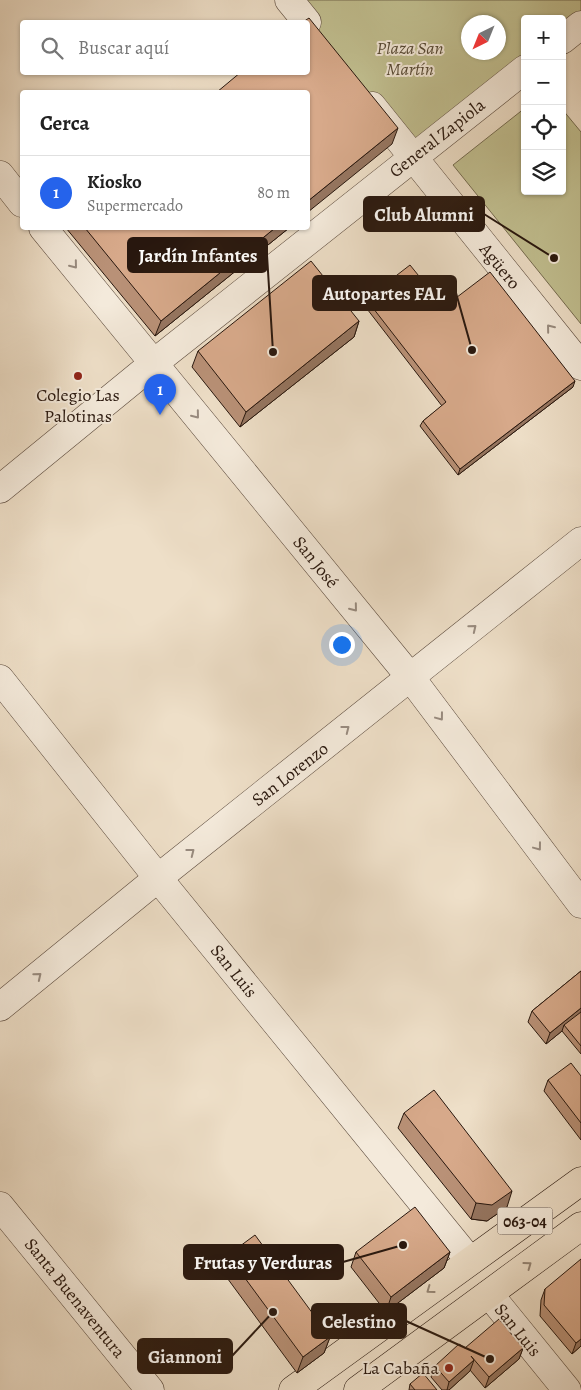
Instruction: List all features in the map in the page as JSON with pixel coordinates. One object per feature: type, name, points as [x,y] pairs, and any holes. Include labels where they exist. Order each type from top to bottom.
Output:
[{"type":"main road","name":"063-04","points":[[293,1390],[581,1181]]},
{"type":"main road","name":"063-04","points":[[358,1390],[581,1226]]},
{"type":"street","points":[[289,0],[305,20]]},
{"type":"street","points":[[566,37],[581,25]]},
{"type":"street","name":"General Zapiola","points":[[0,489],[154,363],[521,72]]},
{"type":"street","name":"Agüero","points":[[360,90],[581,366]]},
{"type":"street","points":[[0,175],[20,200]]},
{"type":"street","name":"San José","points":[[45,230],[411,678],[581,904]]},
{"type":"street","name":"San Lorenzo","points":[[0,1007],[158,878],[581,541]]},
{"type":"street","name":"San Luis","points":[[0,679],[158,878],[470,1261]]},
{"type":"street","name":"Santa Buenaventura","points":[[0,1206],[150,1390]]},
{"type":"street","name":"San Luis","points":[[489,1294],[566,1390]]},
{"type":"green space","name":"Plaza San Martín","points":[[289,0],[581,0],[581,25],[566,37],[566,15],[521,15],[521,72],[413,157],[310,27],[310,20],[305,20]]},
{"type":"green space","points":[[521,111],[521,195],[566,195],[566,114],[581,132],[581,324],[453,165]]},
{"type":"building","points":[[309,18],[398,128],[310,199],[310,90],[219,90],[237,75],[310,75],[310,20],[306,20]]},
{"type":"building","points":[[87,230],[273,230],[161,321]]},
{"type":"building","points":[[311,261],[359,321],[246,412],[198,351]]},
{"type":"building","points":[[410,265],[444,307],[490,272],[575,381],[460,469],[423,421],[446,402],[366,299]]},
{"type":"building","points":[[581,971],[581,1008],[550,1033],[532,1011]]},
{"type":"building","points":[[581,1012],[581,1046],[564,1025]]},
{"type":"building","points":[[571,1063],[581,1076],[581,1123],[548,1080]]},
{"type":"building","points":[[434,1090],[512,1191],[492,1205],[476,1203],[404,1113]]},
{"type":"building","points":[[415,1207],[450,1252],[391,1297],[356,1252]]},
{"type":"building","points":[[255,1235],[330,1337],[303,1357],[228,1255]]},
{"type":"building","points":[[581,1259],[581,1339],[576,1343],[544,1305],[545,1289]]},
{"type":"building","points":[[499,1319],[523,1348],[489,1377],[471,1356],[474,1360],[449,1382],[435,1366],[459,1344],[465,1348]]},
{"type":"building","points":[[423,1373],[437,1390],[415,1390],[410,1384]]},
{"type":"place","name":"Club Alumni","points":[[554,258]]},
{"type":"place","name":"Autopartes FAL","points":[[472,350]]},
{"type":"place","name":"Jardín Infantes","points":[[273,352]]},
{"type":"place","name":"Colegio Las Palotinas","points":[[78,376]]},
{"type":"place","name":"Kiosko","points":[[160,415]]},
{"type":"place","name":"Frutas y Verduras","points":[[403,1245]]},
{"type":"place","name":"Giannoni","points":[[273,1312]]},
{"type":"place","name":"Celestino","points":[[490,1359]]},
{"type":"place","name":"La Cabaña","points":[[449,1368]]}]
